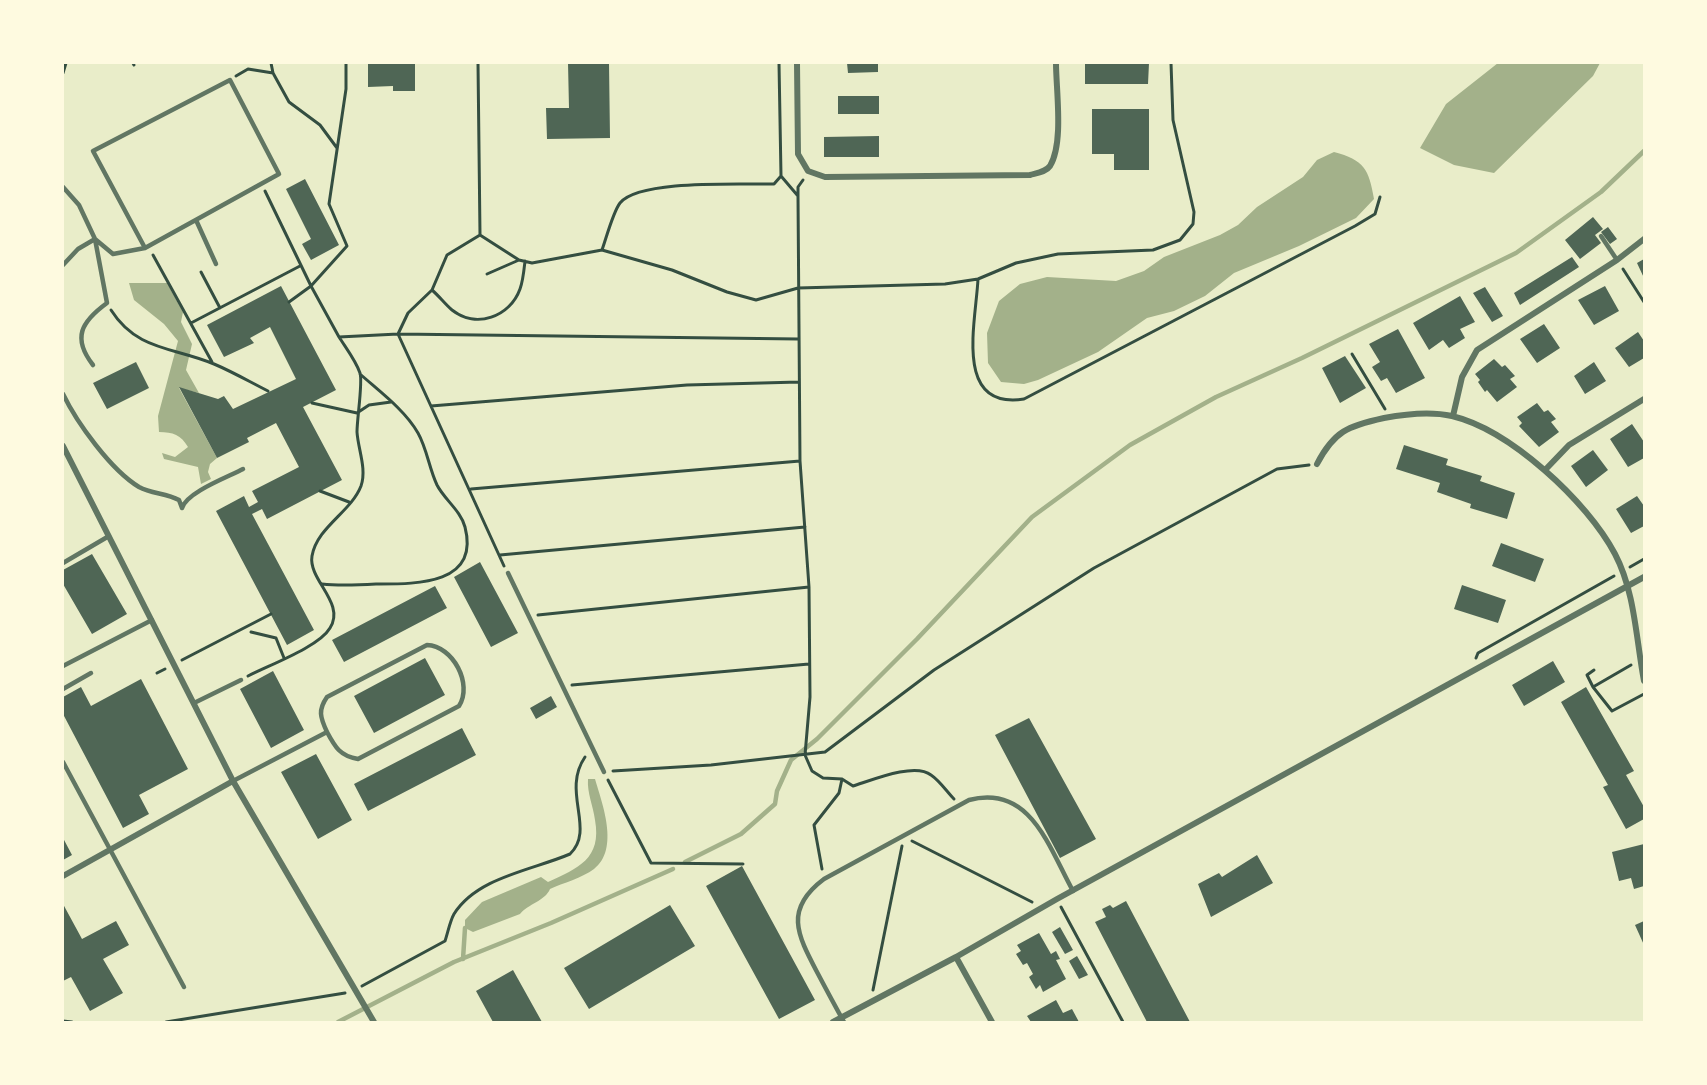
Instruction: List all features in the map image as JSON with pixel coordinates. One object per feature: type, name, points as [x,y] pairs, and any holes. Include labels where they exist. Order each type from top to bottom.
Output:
[{"type":"street","points":[[797,63],[798,154],[808,171],[825,177],[1030,175],[1043,172],[1050,168],[1056,152],[1056,63]]},
{"type":"street","points":[[1454,416],[1462,377],[1477,350],[1617,260],[1644,239]]},
{"type":"street","points":[[1546,469],[1569,445],[1644,399]]},
{"type":"street","points":[[1317,464],[1328,442],[1336,434],[1389,417],[1439,414],[1454,416],[1492,433],[1546,469],[1578,504],[1614,552],[1629,586],[1644,681]]},
{"type":"street","points":[[63,446],[233,781],[374,1021]]},
{"type":"street","points":[[833,1022],[957,957],[1057,899],[1471,674],[1644,577]]},
{"type":"street","points":[[63,876],[233,781]]},
{"type":"street","points":[[957,957],[992,1022]]},
{"type":"lane","points":[[95,239],[113,254],[146,248],[279,174],[230,80],[93,151],[146,248]]},
{"type":"lane","points":[[63,187],[79,205],[95,239],[106,303],[85,324],[81,335],[82,351],[93,365]]},
{"type":"lane","points":[[196,220],[216,264]]},
{"type":"lane","points":[[1601,236],[1617,260]]},
{"type":"lane","points":[[63,265],[78,249],[95,239]]},
{"type":"lane","points":[[63,394],[89,438],[125,475],[139,487],[179,500],[182,508],[193,495],[243,469]]},
{"type":"lane","points":[[63,563],[109,536]]},
{"type":"lane","points":[[508,573],[604,772]]},
{"type":"lane","points":[[63,666],[152,620]]},
{"type":"lane","points":[[427,645],[438,645],[448,651],[465,685],[465,697],[459,706],[358,759],[346,757],[337,750],[327,732],[320,717],[321,706],[327,697],[427,645]]},
{"type":"lane","points":[[63,689],[91,673]]},
{"type":"lane","points":[[194,704],[241,680]]},
{"type":"lane","points":[[233,781],[327,732]]},
{"type":"lane","points":[[63,762],[184,987]]},
{"type":"lane","points":[[842,1019],[799,937],[798,914],[801,904],[811,888],[824,879],[969,800],[989,797],[1005,799],[1020,806],[1033,818],[1073,891]]},
{"type":"path","points":[[63,73],[66,63]]},
{"type":"path","points":[[271,63],[273,74],[289,102],[320,125],[338,149]]},
{"type":"path","points":[[289,302],[311,286],[347,246],[329,204],[346,89],[346,63]]},
{"type":"path","points":[[478,63],[480,234]]},
{"type":"path","points":[[779,63],[781,176],[798,196]]},
{"type":"path","points":[[480,234],[519,260],[532,263],[602,250],[672,270],[727,292],[756,300],[798,288],[913,286],[978,279],[1016,263],[1058,254],[1153,250],[1179,240],[1193,224],[1194,212],[1173,120],[1171,63]]},
{"type":"path","points":[[230,80],[248,69],[273,74]]},
{"type":"path","points":[[808,171],[798,187],[800,461],[809,587],[810,697],[804,742],[805,755],[812,771],[823,778],[842,779],[854,786],[881,777],[920,770],[931,774],[959,805]]},
{"type":"path","points":[[602,250],[620,203],[639,192],[666,186],[774,184],[781,176]]},
{"type":"path","points":[[262,184],[300,266],[360,374],[418,433],[437,484],[465,526],[467,549],[464,559],[456,570],[431,581],[393,584],[321,584]]},
{"type":"path","points":[[978,279],[973,353],[982,387],[994,398],[1009,401],[1024,399],[1355,226],[1375,213],[1380,197]]},
{"type":"path","points":[[398,334],[408,313],[432,290],[447,255],[480,234]]},
{"type":"path","points":[[146,248],[153,255],[213,364]]},
{"type":"path","points":[[487,274],[519,260]]},
{"type":"path","points":[[1617,260],[1644,302]]},
{"type":"path","points":[[432,290],[453,311],[470,319],[488,320],[500,314],[512,302],[520,289],[525,261]]},
{"type":"path","points":[[191,323],[300,266]]},
{"type":"path","points":[[201,272],[220,308]]},
{"type":"path","points":[[106,303],[119,322],[141,340],[168,351],[213,364],[268,392]]},
{"type":"path","points":[[339,337],[398,334],[798,339]]},
{"type":"path","points":[[398,334],[508,573]]},
{"type":"path","points":[[1352,354],[1389,417]]},
{"type":"path","points":[[241,680],[322,638],[333,623],[333,607],[311,562],[315,545],[361,486],[363,467],[357,441],[360,374]]},
{"type":"path","points":[[431,406],[687,385],[799,382]]},
{"type":"path","points":[[312,403],[357,413],[369,405],[390,402]]},
{"type":"path","points":[[471,489],[800,461]]},
{"type":"path","points":[[742,864],[651,863],[604,772],[825,752],[934,670],[1095,568],[1277,469],[1317,464]]},
{"type":"path","points":[[320,491],[350,502]]},
{"type":"path","points":[[500,555],[805,528]]},
{"type":"path","points":[[1471,674],[1478,653],[1644,559]]},
{"type":"path","points":[[527,616],[809,587]]},
{"type":"path","points":[[157,673],[271,614]]},
{"type":"path","points":[[251,632],[276,638],[284,658]]},
{"type":"path","points":[[1593,687],[1640,660]]},
{"type":"path","points":[[562,686],[809,664]]},
{"type":"path","points":[[1594,670],[1587,675],[1593,687],[1612,711],[1644,694]]},
{"type":"path","points":[[166,1022],[337,995],[355,989],[445,940],[454,915],[468,897],[492,884],[570,854],[578,846],[581,835],[575,791],[576,776],[579,765],[592,748]]},
{"type":"path","points":[[824,879],[814,825],[839,794],[842,779]]},
{"type":"path","points":[[870,1001],[904,837],[1035,904],[1038,910]]},
{"type":"path","points":[[1057,899],[1123,1022]]},
{"type":"path","points":[[63,1020],[72,1022]]},
{"type":"shaded area","points":[[1498,63],[1600,63],[1593,76],[1494,173],[1454,165],[1420,148],[1446,104]]},
{"type":"shaded area","points":[[1334,152],[1359,162],[1370,180],[1374,199],[1356,218],[1299,246],[1234,273],[1205,296],[1174,311],[1147,318],[1098,352],[1038,380],[1024,384],[1001,382],[988,363],[987,333],[999,301],[1020,284],[1047,277],[1116,281],[1144,271],[1164,257],[1220,235],[1238,225],[1257,207],[1303,177],[1317,160]]},
{"type":"shaded area","points":[[129,283],[167,283],[183,312],[181,322],[192,344],[186,370],[199,393],[179,388],[217,458],[210,464],[208,472],[211,479],[201,484],[198,467],[164,459],[162,453],[175,457],[188,447],[176,435],[159,432],[158,416],[178,341],[164,324],[134,300]]},
{"type":"shaded area","points":[[588,779],[595,779],[605,813],[608,838],[602,860],[589,872],[550,889],[544,897],[520,914],[473,932],[465,928],[465,920],[482,902],[541,877],[548,882],[578,867],[591,853],[596,833]]},
{"type":"building","points":[[368,63],[415,63],[415,91],[393,91],[393,86],[368,87]]},
{"type":"building","points":[[568,63],[609,63],[610,138],[547,139],[546,108],[569,108]]},
{"type":"building","points":[[847,63],[878,63],[878,72],[848,73]]},
{"type":"building","points":[[1085,63],[1149,63],[1148,84],[1085,84]]},
{"type":"building","points":[[838,96],[879,96],[879,114],[838,114]]},
{"type":"building","points":[[1092,109],[1149,109],[1149,170],[1114,170],[1114,154],[1092,154]]},
{"type":"building","points":[[879,136],[879,157],[824,157],[824,137]]},
{"type":"building","points":[[305,179],[339,245],[311,260],[302,244],[311,239],[286,189]]},
{"type":"building","points":[[1593,217],[1603,229],[1595,235],[1601,243],[1580,259],[1565,240]]},
{"type":"building","points":[[1608,227],[1617,239],[1610,244],[1601,232]]},
{"type":"building","points":[[1572,257],[1579,267],[1520,305],[1514,293]]},
{"type":"building","points":[[1644,259],[1644,278],[1637,263]]},
{"type":"building","points":[[281,286],[336,390],[303,407],[342,480],[267,519],[262,509],[252,514],[314,630],[287,645],[216,511],[244,496],[249,507],[258,502],[252,491],[299,467],[276,423],[247,438],[249,442],[217,458],[179,387],[218,399],[224,396],[233,409],[296,379],[270,327],[250,338],[254,343],[224,357],[207,325]]},
{"type":"building","points":[[1605,286],[1619,311],[1594,325],[1578,300]]},
{"type":"building","points":[[1485,287],[1503,316],[1492,322],[1473,293]]},
{"type":"building","points":[[1460,296],[1475,322],[1460,329],[1465,338],[1449,348],[1443,340],[1429,350],[1413,323]]},
{"type":"building","points":[[1544,324],[1560,348],[1537,363],[1520,339]]},
{"type":"building","points":[[1398,329],[1425,378],[1396,393],[1387,378],[1381,381],[1372,367],[1380,362],[1369,344]]},
{"type":"building","points":[[1638,332],[1644,341],[1644,358],[1629,367],[1615,348]]},
{"type":"building","points":[[1345,356],[1366,388],[1340,403],[1322,368]]},
{"type":"building","points":[[1494,359],[1502,367],[1505,365],[1515,376],[1510,379],[1517,387],[1497,402],[1487,390],[1485,392],[1475,374]]},
{"type":"building","points":[[136,362],[149,388],[107,409],[93,383]]},
{"type":"building","points":[[1594,362],[1606,381],[1585,394],[1574,376]]},
{"type":"building","points":[[1537,403],[1544,412],[1548,410],[1556,419],[1551,422],[1559,432],[1539,447],[1519,426],[1522,423],[1517,417]]},
{"type":"building","points":[[1632,424],[1644,442],[1644,458],[1628,467],[1610,439]]},
{"type":"building","points":[[1404,445],[1448,459],[1446,465],[1482,476],[1480,481],[1515,493],[1507,519],[1470,508],[1471,504],[1437,492],[1440,483],[1396,469]]},
{"type":"building","points":[[1593,450],[1608,470],[1586,487],[1571,466]]},
{"type":"building","points":[[1637,496],[1644,506],[1644,526],[1631,533],[1616,509]]},
{"type":"building","points":[[1501,543],[1544,559],[1535,582],[1492,566]]},
{"type":"building","points":[[92,554],[127,614],[92,634],[63,584],[63,570]]},
{"type":"building","points":[[480,562],[518,633],[491,647],[454,577]]},
{"type":"building","points":[[1462,585],[1506,600],[1498,623],[1454,609]]},
{"type":"building","points":[[435,586],[447,608],[344,662],[332,640]]},
{"type":"building","points":[[425,658],[445,695],[374,733],[354,696]]},
{"type":"building","points":[[1553,661],[1565,682],[1524,706],[1512,685]]},
{"type":"building","points":[[273,671],[304,730],[271,748],[240,689]]},
{"type":"building","points":[[141,679],[188,769],[139,795],[149,814],[123,828],[63,714],[63,697],[81,687],[91,706]]},
{"type":"building","points":[[1586,687],[1634,771],[1626,775],[1644,807],[1644,819],[1626,829],[1603,787],[1608,785],[1561,702]]},
{"type":"building","points":[[551,696],[557,707],[536,719],[530,708]]},
{"type":"building","points":[[1029,718],[1096,839],[1060,858],[995,735]]},
{"type":"building","points":[[462,728],[476,755],[368,811],[354,784]]},
{"type":"building","points":[[316,754],[352,820],[318,839],[281,772]]},
{"type":"building","points":[[63,838],[72,855],[63,860]]},
{"type":"building","points":[[1644,844],[1644,886],[1634,889],[1631,878],[1619,881],[1612,852]]},
{"type":"building","points":[[1257,855],[1273,883],[1211,917],[1198,884],[1219,873],[1222,877]]},
{"type":"building","points":[[742,866],[815,1000],[779,1019],[706,886]]},
{"type":"building","points":[[1126,901],[1190,1022],[1147,1022],[1095,922],[1106,917],[1102,909],[1110,905],[1113,908]]},
{"type":"building","points":[[63,904],[82,939],[116,921],[129,945],[103,959],[123,993],[90,1011],[71,977],[63,981]]},
{"type":"building","points":[[670,905],[695,946],[589,1009],[564,968]]},
{"type":"building","points":[[1644,921],[1644,945],[1635,925]]},
{"type":"building","points":[[1060,927],[1073,950],[1065,954],[1052,932]]},
{"type":"building","points":[[1039,933],[1051,954],[1056,951],[1060,959],[1056,960],[1066,979],[1043,992],[1040,985],[1036,989],[1029,977],[1033,974],[1027,963],[1023,965],[1016,954],[1021,951],[1017,945]]},
{"type":"building","points":[[1077,956],[1088,975],[1079,979],[1069,961]]},
{"type":"building","points":[[513,970],[542,1022],[493,1022],[476,991]]},
{"type":"building","points":[[1056,1000],[1063,1013],[1072,1009],[1079,1022],[1031,1022],[1027,1016]]},
{"type":"waterway","points":[[685,862],[741,834],[775,804],[777,791],[791,760],[817,739],[917,639],[1032,517],[1130,445],[1216,397],[1302,358],[1516,253],[1601,192],[1644,151]]},
{"type":"waterway","points":[[338,1022],[454,962],[551,923],[673,869]]},
{"type":"waterway","points":[[463,959],[465,928]]}]
